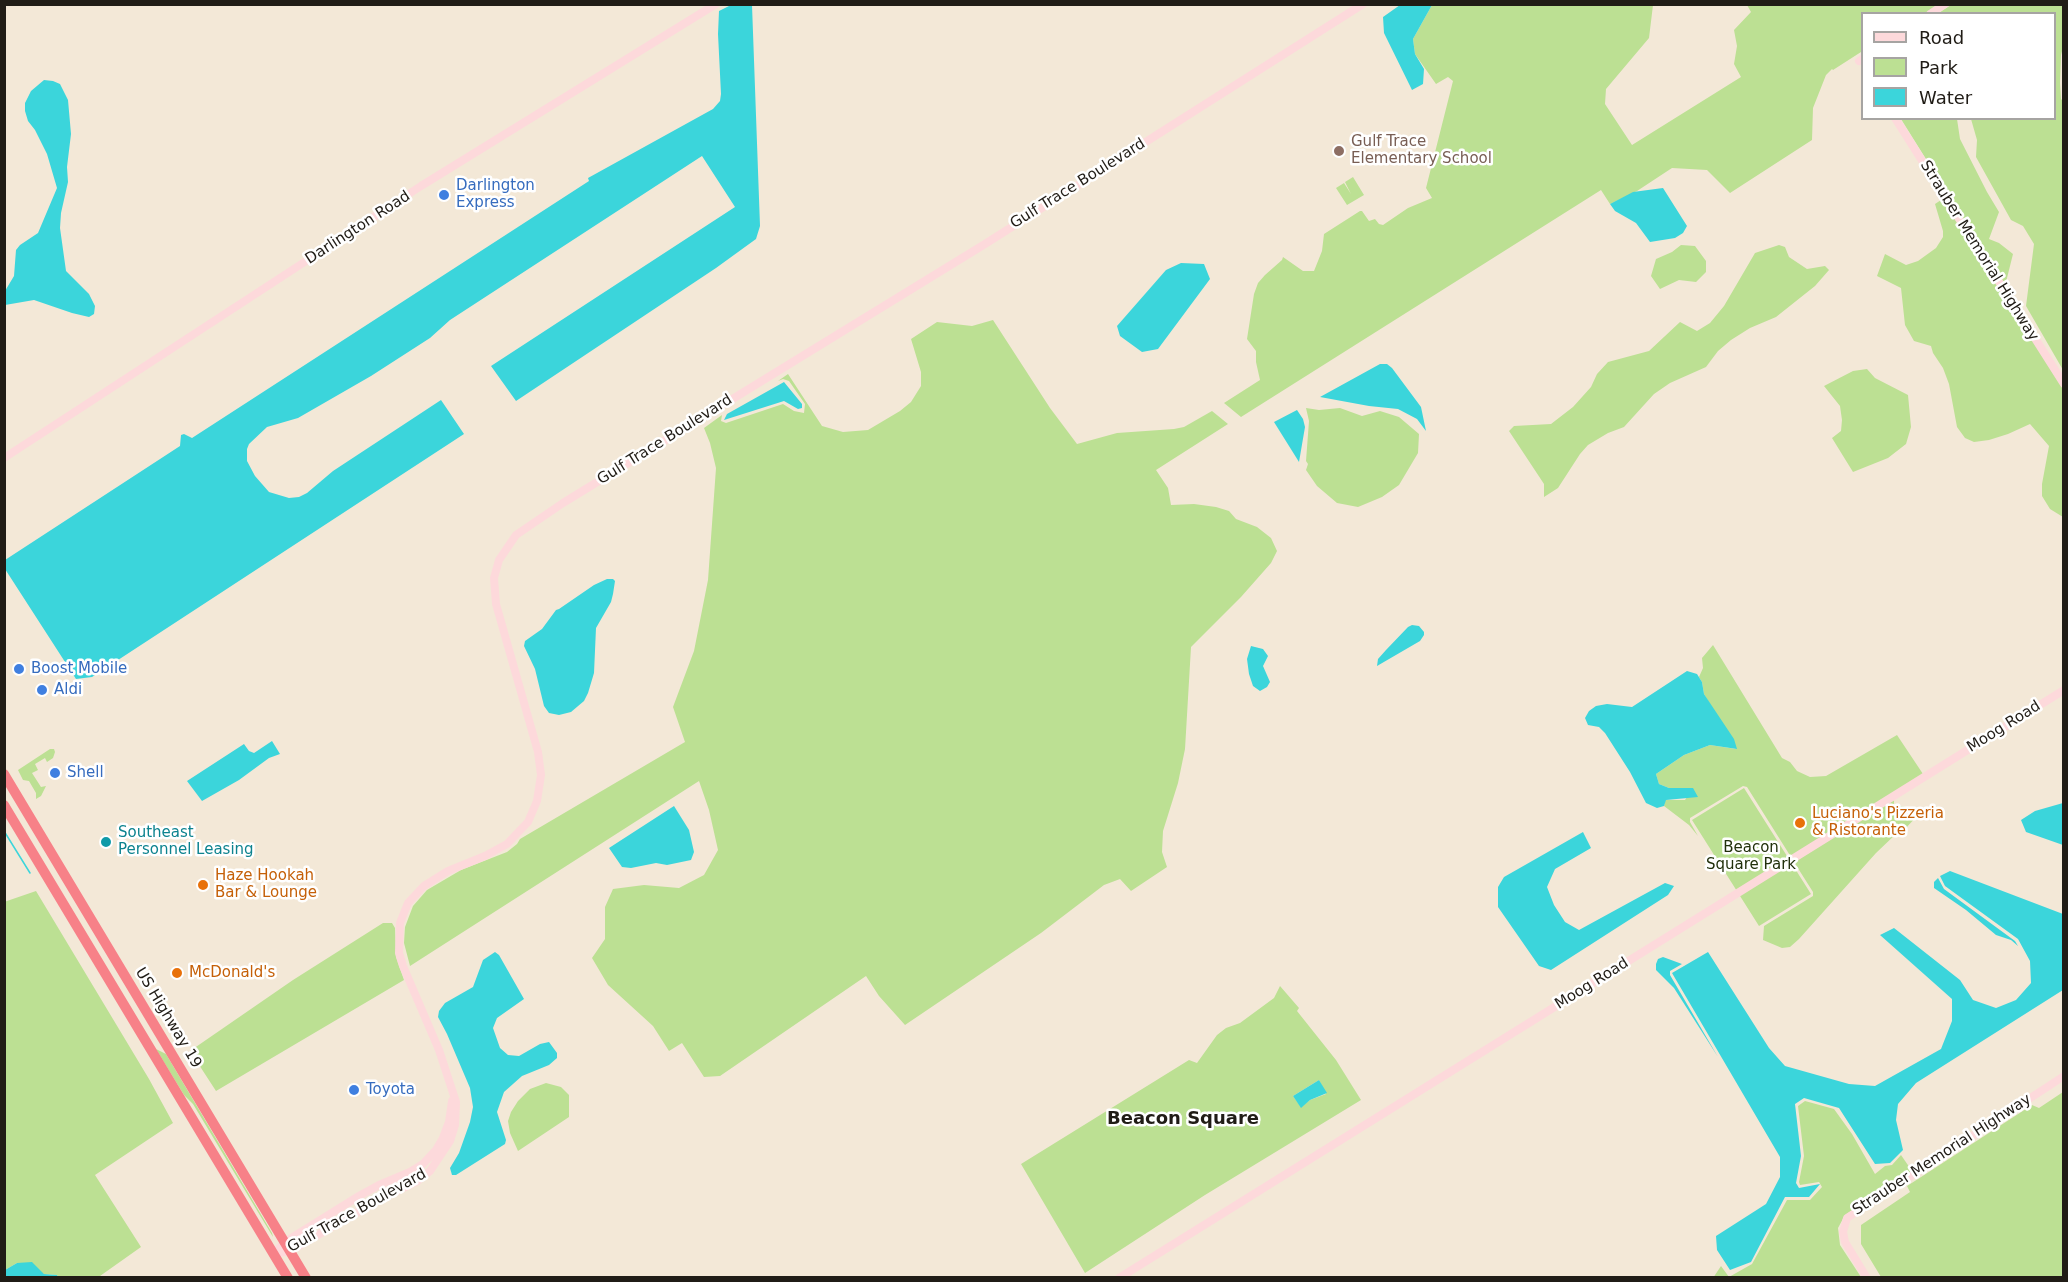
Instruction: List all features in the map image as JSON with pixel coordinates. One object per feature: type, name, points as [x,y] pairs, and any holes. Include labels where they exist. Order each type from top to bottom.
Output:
[{"type":"highway","name":"US Highway 19","points":[[4,774],[306,1278]]},
{"type":"highway","name":"US Highway 19","points":[[4,805],[288,1278]]},
{"type":"highway","points":[[99,963],[118,981],[156,1044],[171,1052]]},
{"type":"street","name":"Darlington Road","points":[[4,458],[421,186],[716,4]]},
{"type":"street","name":"Gulf Trace Boulevard","points":[[273,1254],[416,1182],[430,1171],[450,1141],[455,1125],[456,1102],[439,1050],[401,960],[398,941],[400,923],[408,903],[424,886],[448,871],[507,844],[528,822],[537,801],[541,775],[538,752],[495,596],[494,578],[499,560],[516,535],[563,503],[985,244],[1363,4]]},
{"type":"street","name":"Strauber Memorial Highway","points":[[1896,120],[2064,384]]},
{"type":"street","name":"Moog Road","points":[[1119,1278],[2064,690]]},
{"type":"street","name":"Strauber Memorial Highway","points":[[1867,1278],[1843,1237],[1844,1224],[1850,1215],[2064,1076]]},
{"type":"street","name":"Gulf Trace Boulevard","points":[[287,1246],[359,1196],[423,1164],[436,1150],[449,1122],[452,1089]]},
{"type":"street","points":[[343,1220],[356,1209],[360,1201],[359,1196]]},
{"type":"green space","points":[[1432,5],[1653,5],[1649,38],[1606,89],[1605,104],[1632,145],[1741,77],[1734,64],[1737,46],[1734,30],[1751,12],[1747,5],[1939,5],[1927,12],[1861,12],[1861,52],[1826,75],[1813,108],[1812,140],[1730,193],[1707,170],[1672,168],[1637,191],[1610,204],[1601,190],[1241,417],[1224,403],[1260,380],[1256,351],[1247,339],[1254,294],[1258,283],[1283,257],[1303,271],[1314,271],[1322,251],[1324,234],[1360,211],[1369,221],[1375,219],[1383,225],[1408,208],[1432,198],[1426,188],[1453,81],[1448,77],[1436,84],[1415,54],[1413,39]]},
{"type":"green space","points":[[1951,5],[2063,5],[2064,43],[2060,83],[2061,99],[2064,102],[2063,370],[2026,306],[2034,244],[2023,226],[2011,220],[1976,157],[1977,140],[1971,120],[2056,120],[2056,12],[1940,12]]},
{"type":"green space","points":[[1902,120],[1957,120],[1960,139],[1999,212],[1989,239],[1999,243],[2013,254],[2005,286]]},
{"type":"green space","points":[[1353,177],[1364,195],[1347,205],[1336,188],[1344,183],[1351,194],[1345,182]]},
{"type":"green space","points":[[1935,185],[2063,389],[2063,517],[2050,509],[2042,496],[2049,446],[2030,424],[1989,440],[1974,442],[1965,438],[1957,427],[1949,384],[1943,368],[1931,346],[1914,341],[1905,325],[1901,288],[1877,276],[1885,254],[1906,265],[1918,261],[1936,248],[1943,237],[1943,231],[1935,204],[1941,200],[1935,191]]},
{"type":"green space","points":[[1681,245],[1695,246],[1706,261],[1706,272],[1696,282],[1679,280],[1660,289],[1651,276],[1656,259]]},
{"type":"green space","points":[[1779,245],[1785,247],[1789,257],[1807,269],[1825,266],[1829,270],[1815,286],[1776,317],[1750,328],[1731,340],[1718,351],[1706,367],[1670,383],[1654,394],[1624,427],[1588,445],[1558,488],[1544,497],[1544,484],[1509,431],[1514,426],[1551,424],[1573,407],[1591,387],[1597,374],[1608,362],[1649,351],[1680,322],[1697,331],[1710,323],[1724,306],[1755,253]]},
{"type":"green space","points":[[993,320],[1050,408],[1077,444],[1117,433],[1184,427],[1212,411],[1228,424],[1156,470],[1168,488],[1171,505],[1194,504],[1229,511],[1236,519],[1257,527],[1271,538],[1277,551],[1271,563],[1241,597],[1191,647],[1185,749],[1178,783],[1163,831],[1162,852],[1167,867],[1131,891],[1120,879],[1104,885],[1041,933],[905,1025],[879,996],[866,976],[720,1076],[704,1077],[682,1043],[669,1051],[653,1026],[608,985],[592,958],[605,939],[605,907],[613,889],[644,885],[679,888],[704,875],[718,850],[709,810],[699,781],[410,966],[404,943],[405,927],[413,906],[427,890],[461,870],[507,852],[520,839],[685,742],[673,707],[694,651],[708,580],[716,468],[704,428],[722,415],[721,421],[726,423],[783,404],[794,411],[804,413],[805,404],[789,381],[783,379],[778,381],[788,374],[822,426],[843,432],[868,430],[911,402],[921,386],[921,372],[911,339],[937,322],[972,326]]},
{"type":"green space","points":[[1867,369],[1875,378],[1908,395],[1911,427],[1906,444],[1888,458],[1853,472],[1832,438],[1841,431],[1840,406],[1824,386],[1853,371]]},
{"type":"green space","points":[[1306,408],[1319,410],[1340,408],[1362,416],[1380,411],[1399,417],[1419,434],[1418,453],[1399,485],[1382,497],[1358,507],[1337,503],[1317,486],[1306,470],[1309,421]]},
{"type":"green space","points":[[1713,645],[1782,758],[1790,762],[1797,771],[1810,777],[1826,776],[1897,735],[1923,774],[1791,857],[1747,787],[1743,786],[1690,818],[1698,836],[1689,825],[1664,806],[1665,800],[1685,800],[1693,788],[1669,788],[1659,784],[1656,774],[1684,755],[1710,745],[1736,749],[1704,694],[1699,677],[1703,668],[1702,658]]},
{"type":"green space","points":[[50,749],[54,749],[55,752],[53,758],[47,762],[45,758],[35,764],[38,770],[32,773],[41,787],[46,786],[41,796],[36,799],[36,793],[29,781],[23,780],[18,770]]},
{"type":"green space","name":"Beacon Square Park","points":[[1744,788],[1811,894],[1759,926],[1692,820]]},
{"type":"green space","points":[[1894,800],[1894,805],[1917,809],[1920,813],[1904,830],[1897,833],[1876,853],[1790,947],[1782,948],[1763,940],[1764,926],[1813,896],[1813,892],[1794,862]]},
{"type":"green space","points":[[36,891],[173,1123],[95,1175],[141,1247],[101,1277],[58,1277],[17,1263],[5,1270],[4,902]]},
{"type":"green space","points":[[383,923],[392,923],[395,928],[396,957],[404,980],[216,1091],[190,1051],[293,980]]},
{"type":"green space","points":[[1280,986],[1299,1008],[1297,1011],[1336,1060],[1361,1100],[1205,1195],[1085,1273],[1021,1164],[1189,1060],[1197,1063],[1217,1035],[1226,1028],[1240,1023],[1274,998]],"holes":[[[1319,1080],[1326,1094],[1310,1100],[1301,1107],[1293,1096]]]},
{"type":"green space","points":[[156,1049],[166,1054],[273,1237],[193,1104],[184,1095]]},
{"type":"green space","points":[[546,1083],[561,1087],[569,1095],[569,1117],[518,1151],[510,1133],[508,1121],[511,1112],[530,1089]]},
{"type":"green space","points":[[2063,1092],[2063,1277],[1881,1277],[1861,1244],[1861,1225],[1910,1192],[1907,1186],[2032,1105],[2039,1108]]},
{"type":"green space","points":[[1805,1101],[1834,1109],[1852,1134],[1875,1174],[1885,1166],[1892,1165],[1901,1155],[1912,1171],[1845,1215],[1838,1228],[1840,1245],[1861,1277],[1713,1278],[1721,1266],[1729,1277],[1752,1264],[1787,1200],[1810,1200],[1822,1187],[1819,1182],[1800,1185],[1799,1182],[1804,1156],[1798,1106]]},
{"type":"water","points":[[731,5],[752,5],[760,226],[756,239],[516,401],[491,366],[735,207],[702,156],[450,320],[430,338],[371,376],[298,418],[267,427],[249,444],[247,461],[255,476],[269,492],[289,498],[307,493],[333,471],[441,400],[464,434],[92,677],[76,679],[5,569],[5,560],[180,446],[181,435],[192,438],[589,181],[588,178],[713,109],[720,101],[721,94],[719,11]]},
{"type":"water","points":[[1400,5],[1432,5],[1413,39],[1415,54],[1424,69],[1423,84],[1412,90],[1384,33],[1383,17]]},
{"type":"water","points":[[44,80],[60,84],[68,100],[71,134],[67,167],[68,182],[60,228],[66,271],[89,294],[95,306],[94,314],[89,317],[34,300],[5,305],[5,291],[14,276],[16,250],[38,233],[57,188],[47,154],[28,121],[25,111],[25,103],[31,91]]},
{"type":"water","points":[[1663,188],[1687,226],[1683,233],[1675,238],[1650,242],[1636,223],[1615,211],[1610,204],[1633,192]]},
{"type":"water","points":[[1181,263],[1204,264],[1210,279],[1158,349],[1142,352],[1120,336],[1117,326],[1166,270]]},
{"type":"water","points":[[1380,364],[1387,364],[1392,368],[1421,407],[1426,431],[1417,419],[1398,409],[1320,397]]},
{"type":"water","points":[[784,382],[802,404],[802,408],[798,409],[784,401],[724,420],[727,414]]},
{"type":"water","points":[[1297,410],[1305,427],[1299,462],[1274,422]]},
{"type":"water","points":[[607,579],[615,581],[613,594],[596,628],[594,673],[588,693],[584,701],[571,712],[559,715],[549,713],[544,706],[535,669],[524,646],[525,641],[542,629],[556,610]]},
{"type":"water","points":[[1412,625],[1419,626],[1424,632],[1420,641],[1377,666],[1378,659]]},
{"type":"water","points":[[1251,646],[1263,649],[1268,656],[1263,666],[1270,682],[1260,691],[1253,686],[1249,674],[1247,659]]},
{"type":"water","points":[[1687,671],[1697,674],[1702,682],[1704,694],[1734,739],[1737,749],[1710,745],[1684,755],[1656,774],[1659,784],[1669,788],[1693,788],[1698,797],[1666,800],[1664,806],[1657,808],[1646,803],[1630,772],[1605,733],[1599,727],[1588,725],[1585,718],[1596,706],[1607,704],[1632,707]]},
{"type":"water","points":[[272,741],[280,754],[269,758],[239,780],[202,801],[187,781],[244,744],[249,751],[254,753]]},
{"type":"water","points":[[2063,803],[2063,845],[2026,832],[2021,820],[2035,811]]},
{"type":"water","points":[[674,806],[689,830],[694,852],[691,860],[667,865],[656,863],[631,868],[622,867],[609,848]]},
{"type":"water","points":[[1583,832],[1591,848],[1555,869],[1547,887],[1554,905],[1565,922],[1579,930],[1665,883],[1674,886],[1668,895],[1551,970],[1539,966],[1498,907],[1498,887],[1504,877]]},
{"type":"water","points":[[1950,871],[2063,914],[2063,990],[1916,1083],[1898,1104],[1896,1120],[1903,1150],[1890,1163],[1875,1164],[1839,1108],[1804,1098],[1795,1104],[1801,1156],[1796,1183],[1799,1188],[1820,1184],[1809,1197],[1785,1197],[1751,1262],[1730,1270],[1717,1250],[1716,1236],[1766,1204],[1780,1177],[1780,1157],[1672,973],[1708,952],[1769,1048],[1785,1066],[1849,1084],[1875,1086],[1941,1049],[1952,1021],[1952,999],[1880,935],[1894,928],[1960,980],[1973,1000],[1996,1008],[2016,1000],[2031,983],[2030,961],[2018,939],[1945,886],[1940,876]]},
{"type":"water","points":[[1938,878],[1944,889],[2015,941],[2018,946],[2011,940],[1996,935],[1934,888],[1934,882]]},
{"type":"water","points":[[495,952],[499,955],[524,999],[497,1018],[493,1028],[500,1048],[508,1055],[519,1056],[540,1044],[549,1042],[557,1053],[557,1058],[549,1065],[522,1076],[504,1092],[497,1112],[506,1140],[505,1144],[456,1175],[452,1175],[450,1168],[459,1153],[473,1107],[470,1088],[438,1017],[439,1011],[445,1003],[473,987],[483,960]]},
{"type":"water","points":[[1663,957],[1682,964],[1670,971],[1670,975],[1718,1057],[1674,988],[1656,970],[1658,959]]},
{"type":"water","points":[[1319,1080],[1327,1093],[1310,1100],[1301,1108],[1293,1096]]},
{"type":"water","points":[[32,1262],[44,1274],[58,1277],[5,1277],[5,1270],[17,1263]]},
{"type":"waterway","points":[[4,831],[30,873]]},
{"type":"place","name":"Gulf Trace Elementary School","points":[[1339,151]]},
{"type":"place","name":"Darlington Express","points":[[444,195]]},
{"type":"place","name":"Boost Mobile","points":[[19,669]]},
{"type":"place","name":"Aldi","points":[[42,690]]},
{"type":"place","name":"Shell","points":[[55,773]]},
{"type":"place","name":"Luciano's Pizzeria & Ristorante","points":[[1800,823]]},
{"type":"place","name":"Southeast Personnel Leasing","points":[[106,842]]},
{"type":"place","name":"Haze Hookah Bar & Lounge","points":[[203,885]]},
{"type":"place","name":"McDonald's","points":[[177,973]]},
{"type":"place","name":"Toyota","points":[[354,1090]]},
{"type":"district","name":"Beacon Square","points":[[1183,1119]]}]
